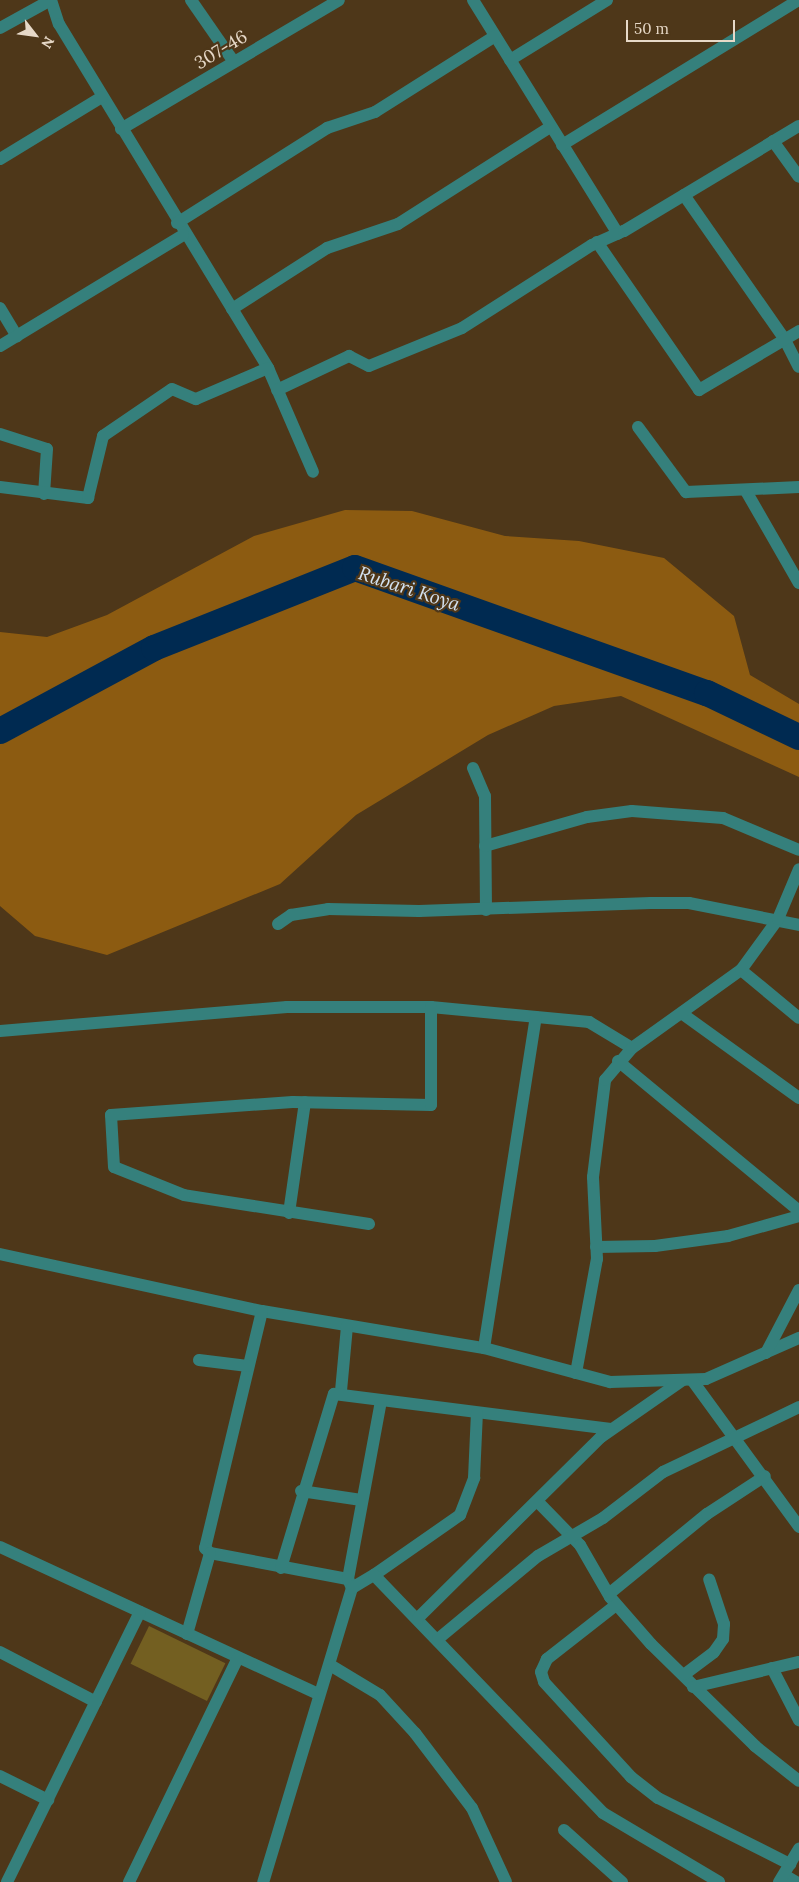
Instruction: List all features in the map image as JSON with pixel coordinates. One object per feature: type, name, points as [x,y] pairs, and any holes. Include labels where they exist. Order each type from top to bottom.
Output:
[{"type":"street","points":[[0,28],[51,0],[59,24],[102,97],[177,223],[268,368],[314,472]]},
{"type":"street","points":[[191,0],[234,62]]},
{"type":"street","name":"307-46","points":[[121,129],[339,0]]},
{"type":"street","points":[[472,0],[618,234]]},
{"type":"street","points":[[510,60],[607,0]]},
{"type":"street","points":[[562,145],[799,0]]},
{"type":"street","points":[[177,223],[327,128],[375,112],[495,36]]},
{"type":"street","points":[[0,159],[102,97]]},
{"type":"street","points":[[277,390],[349,356],[369,366],[441,339],[597,242],[618,234],[799,126]]},
{"type":"street","points":[[232,309],[327,248],[398,224],[550,127]]},
{"type":"street","points":[[773,141],[799,177]]},
{"type":"street","points":[[684,195],[785,340],[799,367]]},
{"type":"street","points":[[0,346],[184,234]]},
{"type":"street","points":[[597,242],[699,390],[799,332]]},
{"type":"street","points":[[0,308],[18,336]]},
{"type":"street","points":[[0,487],[44,494],[91,496],[101,437],[172,389],[196,399],[268,368]]},
{"type":"street","points":[[638,427],[686,492],[746,491],[799,487]]},
{"type":"street","points":[[0,434],[48,449],[44,494]]},
{"type":"street","points":[[746,491],[799,583]]},
{"type":"street","points":[[473,768],[485,796],[486,910]]},
{"type":"street","points":[[485,846],[587,817],[632,811],[724,818],[799,850]]},
{"type":"street","points":[[576,1373],[596,1247],[593,1177],[605,1080],[618,1061],[632,1048],[684,1015],[741,970],[778,919],[799,870]]},
{"type":"street","points":[[278,924],[291,915],[328,909],[486,910],[689,903],[778,919],[799,925]]},
{"type":"street","points":[[741,970],[799,1018]]},
{"type":"street","points":[[0,1031],[287,1007],[431,1007],[590,1022],[632,1048]]},
{"type":"street","points":[[369,1224],[288,1213],[184,1195],[114,1167],[110,1115],[305,1102],[430,1105],[431,1007]]},
{"type":"street","points":[[684,1015],[799,1098]]},
{"type":"street","points":[[484,1348],[536,1017]]},
{"type":"street","points":[[618,1061],[799,1211]]},
{"type":"street","points":[[288,1213],[305,1102]]},
{"type":"street","points":[[596,1247],[655,1246],[728,1236],[799,1216]]},
{"type":"street","points":[[0,1254],[262,1311],[484,1348],[610,1382],[706,1379],[799,1338]]},
{"type":"street","points":[[766,1353],[799,1290]]},
{"type":"street","points":[[262,1311],[205,1548],[210,1553],[350,1584],[374,1575],[460,1515],[474,1478],[477,1413]]},
{"type":"street","points":[[341,1391],[347,1326]]},
{"type":"street","points":[[199,1360],[248,1366]]},
{"type":"street","points":[[418,1618],[611,1429],[688,1380]]},
{"type":"street","points":[[688,1380],[736,1437],[799,1527]]},
{"type":"street","points":[[281,1568],[301,1491],[334,1394],[341,1391],[381,1401],[611,1429]]},
{"type":"street","points":[[263,1882],[318,1694],[330,1665],[350,1584],[361,1500],[381,1401]]},
{"type":"street","points":[[438,1639],[570,1534],[603,1518],[663,1472],[799,1407]]},
{"type":"street","points":[[610,1593],[707,1514],[765,1476]]},
{"type":"street","points":[[301,1491],[361,1500]]},
{"type":"street","points":[[537,1501],[570,1534],[616,1605],[685,1674],[693,1687],[799,1781]]},
{"type":"street","points":[[0,1547],[318,1694]]},
{"type":"street","points":[[187,1634],[210,1553]]},
{"type":"street","points":[[374,1575],[418,1618],[603,1814],[719,1882]]},
{"type":"street","points":[[685,1674],[714,1652],[723,1639],[724,1624],[709,1579]]},
{"type":"street","points":[[616,1605],[547,1659],[541,1672],[544,1682],[624,1770],[658,1798],[796,1882]]},
{"type":"street","points":[[7,1882],[140,1612]]},
{"type":"street","points":[[0,1652],[96,1702]]},
{"type":"street","points":[[129,1882],[238,1658]]},
{"type":"street","points":[[693,1687],[799,1662]]},
{"type":"street","points":[[330,1665],[380,1695],[415,1733],[472,1808],[506,1882]]},
{"type":"street","points":[[772,1668],[799,1720]]},
{"type":"street","points":[[0,1776],[48,1800]]},
{"type":"street","points":[[564,1830],[622,1882]]},
{"type":"street","points":[[784,1874],[799,1849]]},
{"type":"shaded area","points":[[345,510],[412,511],[505,536],[579,541],[664,558],[734,616],[750,675],[799,704],[799,777],[621,696],[554,706],[488,735],[356,815],[280,884],[107,955],[35,936],[0,906],[0,632],[47,637],[107,615],[254,536]]},
{"type":"building","points":[[149,1626],[225,1663],[207,1701],[131,1664]]},
{"type":"waterway","name":"Rubari Koya","points":[[0,731],[154,648],[355,568],[707,693],[799,737]]}]
